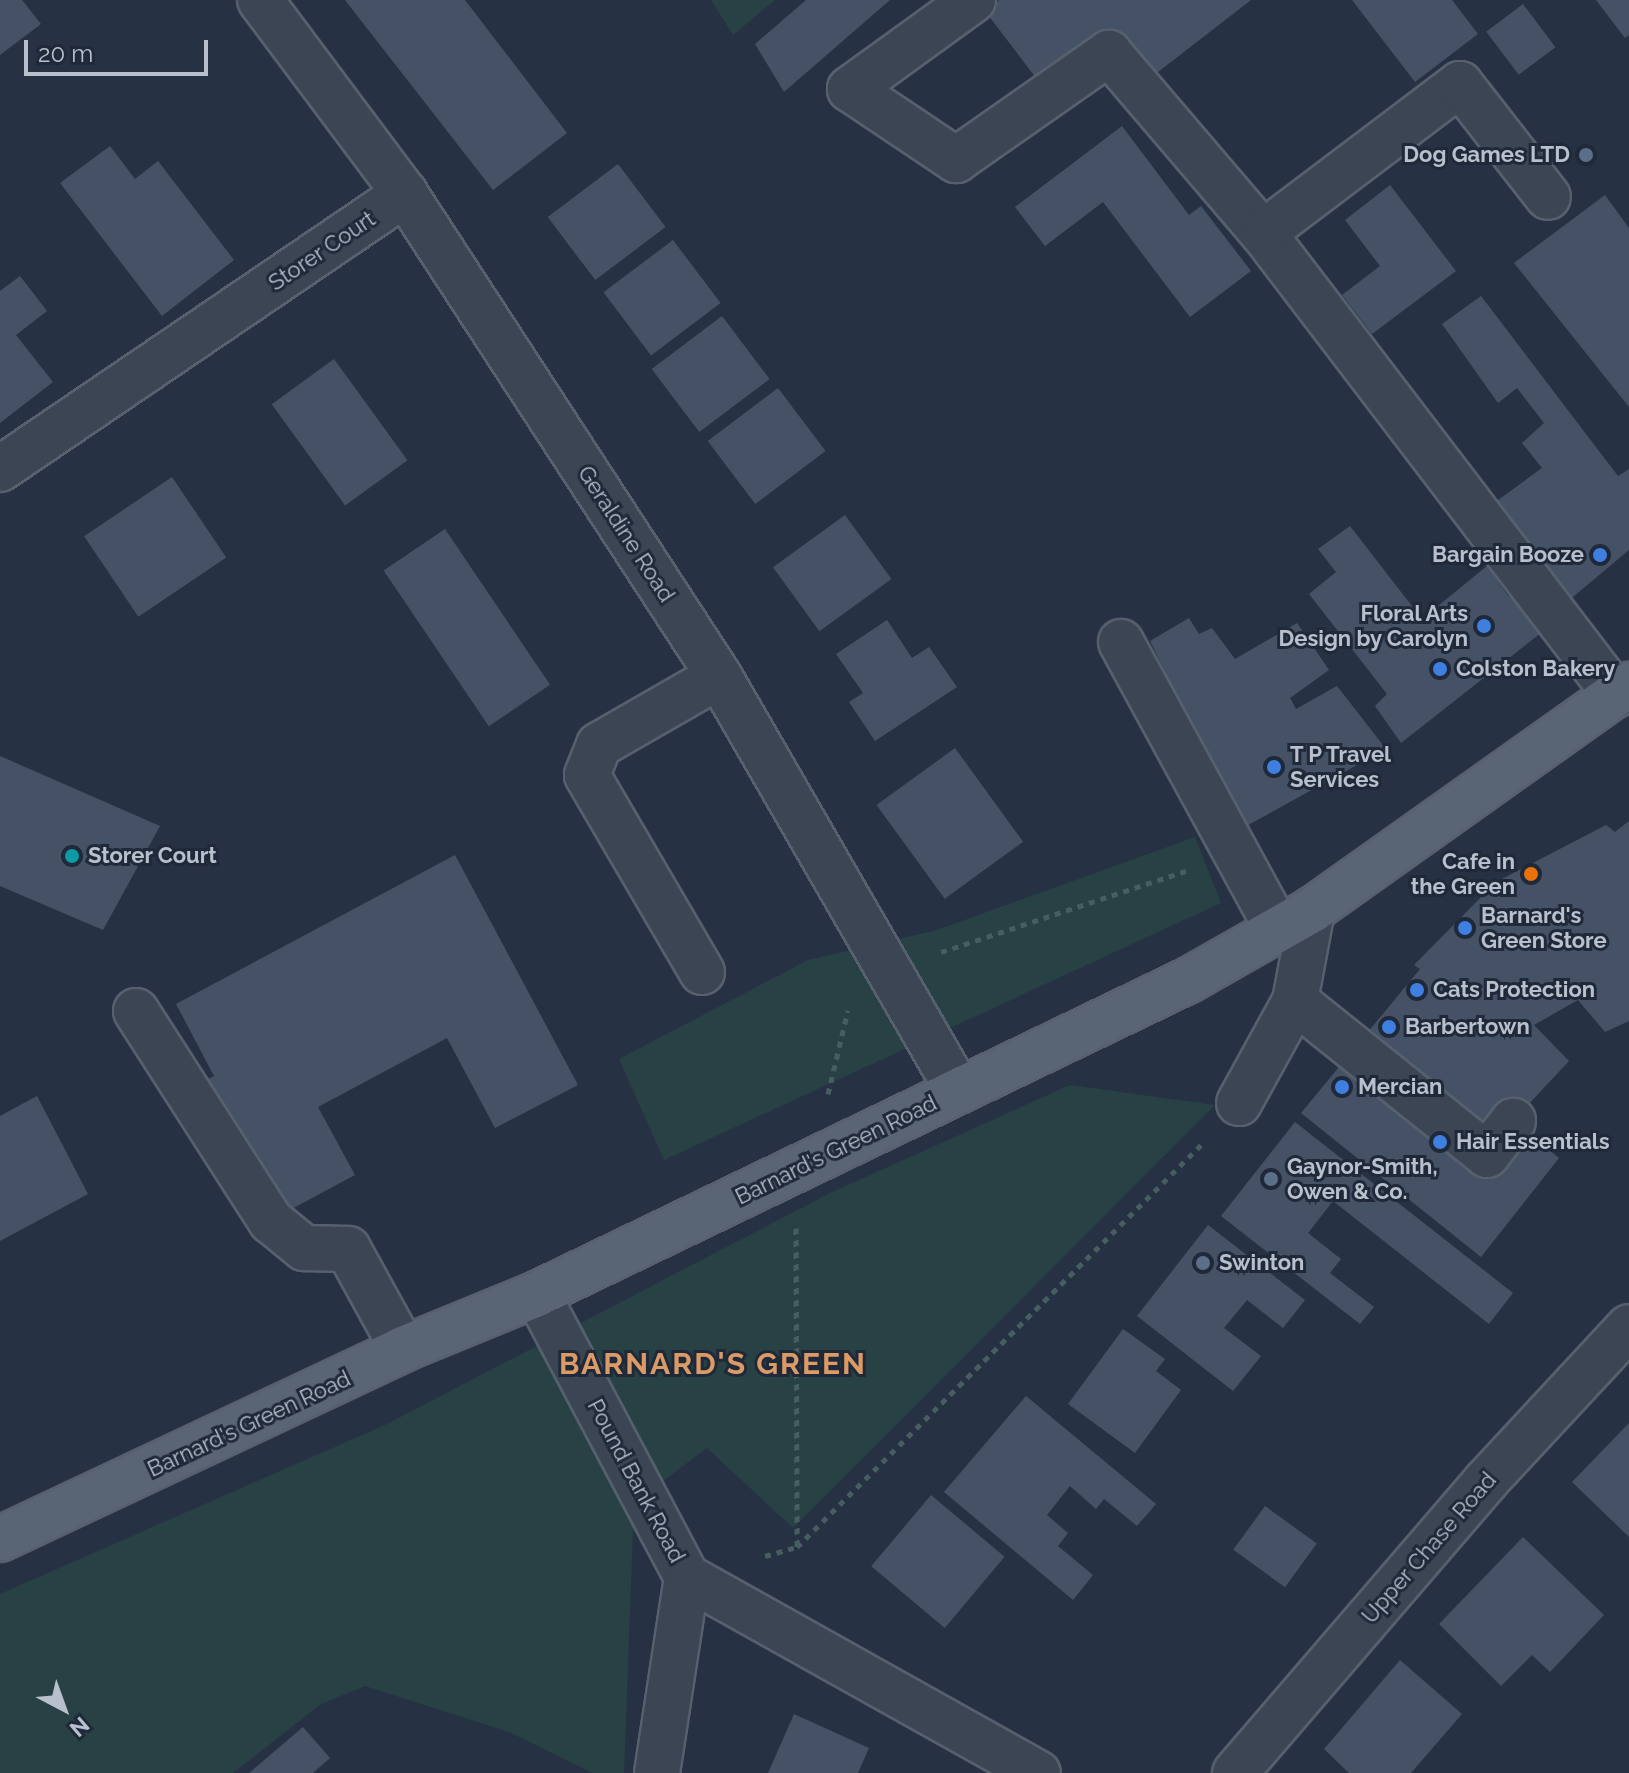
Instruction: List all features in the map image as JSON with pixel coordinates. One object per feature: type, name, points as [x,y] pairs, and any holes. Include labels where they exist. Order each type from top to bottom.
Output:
[{"type":"main road","name":"Barnard's Green Road","points":[[0,1539],[403,1349],[537,1294],[1189,980],[1295,920],[1623,690]]},
{"type":"street","name":"Geraldine Road","points":[[260,0],[405,194],[719,676],[958,1090]]},
{"type":"street","points":[[973,0],[850,89],[956,160],[1109,53],[1263,233],[1623,690]]},
{"type":"street","points":[[1263,233],[1460,84],[1548,197]]},
{"type":"street","name":"Storer Court","points":[[0,469],[405,194]]},
{"type":"street","points":[[1121,642],[1236,854],[1295,920],[1295,1001],[1239,1103]]},
{"type":"street","points":[[702,972],[587,775],[599,745],[719,676]]},
{"type":"street","points":[[1295,1001],[1487,1155],[1513,1121]]},
{"type":"street","points":[[136,1011],[271,1221],[304,1248],[348,1249],[403,1349]]},
{"type":"street","name":"Pound Bank Road","points":[[537,1294],[687,1577],[657,1773]]},
{"type":"street","name":"Upper Chase Road","points":[[1235,1773],[1486,1481],[1629,1327]]},
{"type":"street","points":[[687,1577],[1038,1773]]},
{"type":"path","points":[[825,1107],[849,1007],[889,969],[1236,854]]},
{"type":"path","points":[[687,1577],[797,1547],[1239,1103]]},
{"type":"path","points":[[756,1191],[796,1228],[797,1547]]},
{"type":"green space","points":[[711,0],[775,0],[733,35]]},
{"type":"green space","points":[[1195,837],[1221,903],[664,1160],[619,1059],[808,960],[937,930]]},
{"type":"green space","points":[[1070,1085],[1215,1105],[793,1528],[707,1448],[634,1503],[624,1773],[593,1773],[509,1732],[365,1686],[321,1704],[233,1773],[0,1773],[0,1594],[387,1424],[830,1193]]},
{"type":"building","points":[[0,0],[22,0],[41,24],[0,55]]},
{"type":"building","points":[[345,0],[465,0],[567,133],[493,190]]},
{"type":"building","points":[[806,0],[890,0],[784,92],[755,44]]},
{"type":"building","points":[[999,0],[1251,0],[1140,86],[1098,31],[1036,78],[985,11]]},
{"type":"building","points":[[1352,0],[1452,0],[1478,34],[1415,82]]},
{"type":"building","points":[[1596,0],[1629,0],[1629,35],[1625,38]]},
{"type":"building","points":[[1523,4],[1555,47],[1519,75],[1486,32]]},
{"type":"building","points":[[1122,126],[1189,215],[1201,206],[1251,271],[1190,317],[1103,202],[1045,246],[1015,207]]},
{"type":"building","points":[[110,146],[135,179],[158,161],[234,260],[162,316],[60,183]]},
{"type":"building","points":[[618,164],[666,227],[595,280],[548,217]]},
{"type":"building","points":[[1390,185],[1456,271],[1372,334],[1342,295],[1380,266],[1345,220]]},
{"type":"building","points":[[1605,195],[1629,228],[1629,407],[1514,263]]},
{"type":"building","points":[[673,240],[721,303],[651,355],[604,292]]},
{"type":"building","points":[[20,276],[47,311],[16,335],[53,382],[0,423],[0,291]]},
{"type":"building","points":[[1481,296],[1618,476],[1629,469],[1629,550],[1561,607],[1487,508],[1542,468],[1522,443],[1544,423],[1517,388],[1498,403],[1442,324]]},
{"type":"building","points":[[722,316],[770,379],[699,432],[652,369]]},
{"type":"building","points":[[334,359],[407,460],[345,505],[272,404]]},
{"type":"building","points":[[778,388],[826,451],[755,504],[708,441]]},
{"type":"building","points":[[172,477],[226,557],[138,617],[84,536]]},
{"type":"building","points":[[845,515],[891,579],[819,631],[773,567]]},
{"type":"building","points":[[1350,526],[1422,619],[1487,566],[1509,597],[1524,590],[1551,625],[1401,743],[1375,706],[1387,694],[1309,594],[1336,572],[1318,549]]},
{"type":"building","points":[[445,529],[550,685],[489,726],[384,570]]},
{"type":"building","points":[[1189,618],[1199,634],[1212,628],[1235,659],[1297,623],[1329,670],[1290,698],[1296,709],[1337,686],[1386,749],[1241,829],[1150,641]]},
{"type":"building","points":[[887,620],[912,658],[929,647],[957,687],[875,741],[849,702],[863,693],[836,654]]},
{"type":"building","points":[[955,748],[1023,842],[945,899],[877,805]]},
{"type":"building","name":"Storer Court","points":[[0,756],[160,826],[103,930],[0,886]]},
{"type":"building","points":[[1629,821],[1629,1021],[1605,1032],[1578,1000],[1534,1025],[1569,1061],[1513,1121],[1559,1158],[1481,1257],[1301,1113],[1420,969],[1414,965],[1496,882],[1606,825],[1615,832]]},
{"type":"building","points":[[455,855],[578,1085],[495,1128],[447,1038],[318,1107],[355,1175],[284,1213],[200,1083],[214,1076],[176,1004]]},
{"type":"building","points":[[37,1096],[88,1194],[0,1241],[0,1116]]},
{"type":"building","points":[[1295,1122],[1513,1293],[1489,1324],[1333,1201],[1308,1233],[1341,1259],[1330,1273],[1374,1307],[1360,1324],[1221,1216]]},
{"type":"building","points":[[1208,1225],[1305,1300],[1283,1328],[1247,1300],[1224,1328],[1261,1356],[1233,1391],[1137,1316]]},
{"type":"building","points":[[1123,1329],[1165,1359],[1156,1371],[1181,1390],[1135,1453],[1068,1404]]},
{"type":"building","points":[[1026,1396],[1156,1504],[1137,1526],[1104,1499],[1096,1509],[1070,1486],[1047,1515],[1068,1533],[1058,1546],[1093,1575],[1073,1600],[944,1492]]},
{"type":"building","points":[[1629,1423],[1629,1537],[1572,1482]]},
{"type":"building","points":[[931,1495],[1005,1557],[945,1628],[871,1566]]},
{"type":"building","points":[[1265,1506],[1317,1544],[1285,1587],[1233,1550]]},
{"type":"building","points":[[1523,1537],[1604,1615],[1550,1672],[1532,1655],[1501,1686],[1439,1624]]},
{"type":"building","points":[[1400,1660],[1462,1714],[1411,1773],[1349,1773],[1324,1749]]},
{"type":"building","points":[[794,1714],[869,1748],[858,1773],[768,1773]]},
{"type":"building","points":[[303,1727],[330,1758],[313,1773],[249,1773]]},
{"type":"place","name":"Dog Games LTD","points":[[1586,155]]},
{"type":"place","name":"Bargain Booze","points":[[1600,555]]},
{"type":"place","name":"Floral Arts Design by Carolyn","points":[[1484,626]]},
{"type":"place","name":"Colston Bakery","points":[[1440,669]]},
{"type":"place","name":"T P Travel Services","points":[[1274,767]]},
{"type":"place","name":"Storer Court","points":[[72,856]]},
{"type":"place","name":"Cafe in the Green","points":[[1531,874]]},
{"type":"place","name":"Barnard's Green Store","points":[[1465,928]]},
{"type":"place","name":"Cats Protection","points":[[1417,990]]},
{"type":"place","name":"Barbertown","points":[[1389,1027]]},
{"type":"place","name":"Mercian","points":[[1342,1087]]},
{"type":"place","name":"Hair Essentials","points":[[1440,1142]]},
{"type":"place","name":"Gaynor-Smith, Owen & Co.","points":[[1271,1179]]},
{"type":"place","name":"Swinton","points":[[1203,1263]]},
{"type":"district","name":"BARNARD'S GREEN","points":[[713,1364]]}]
